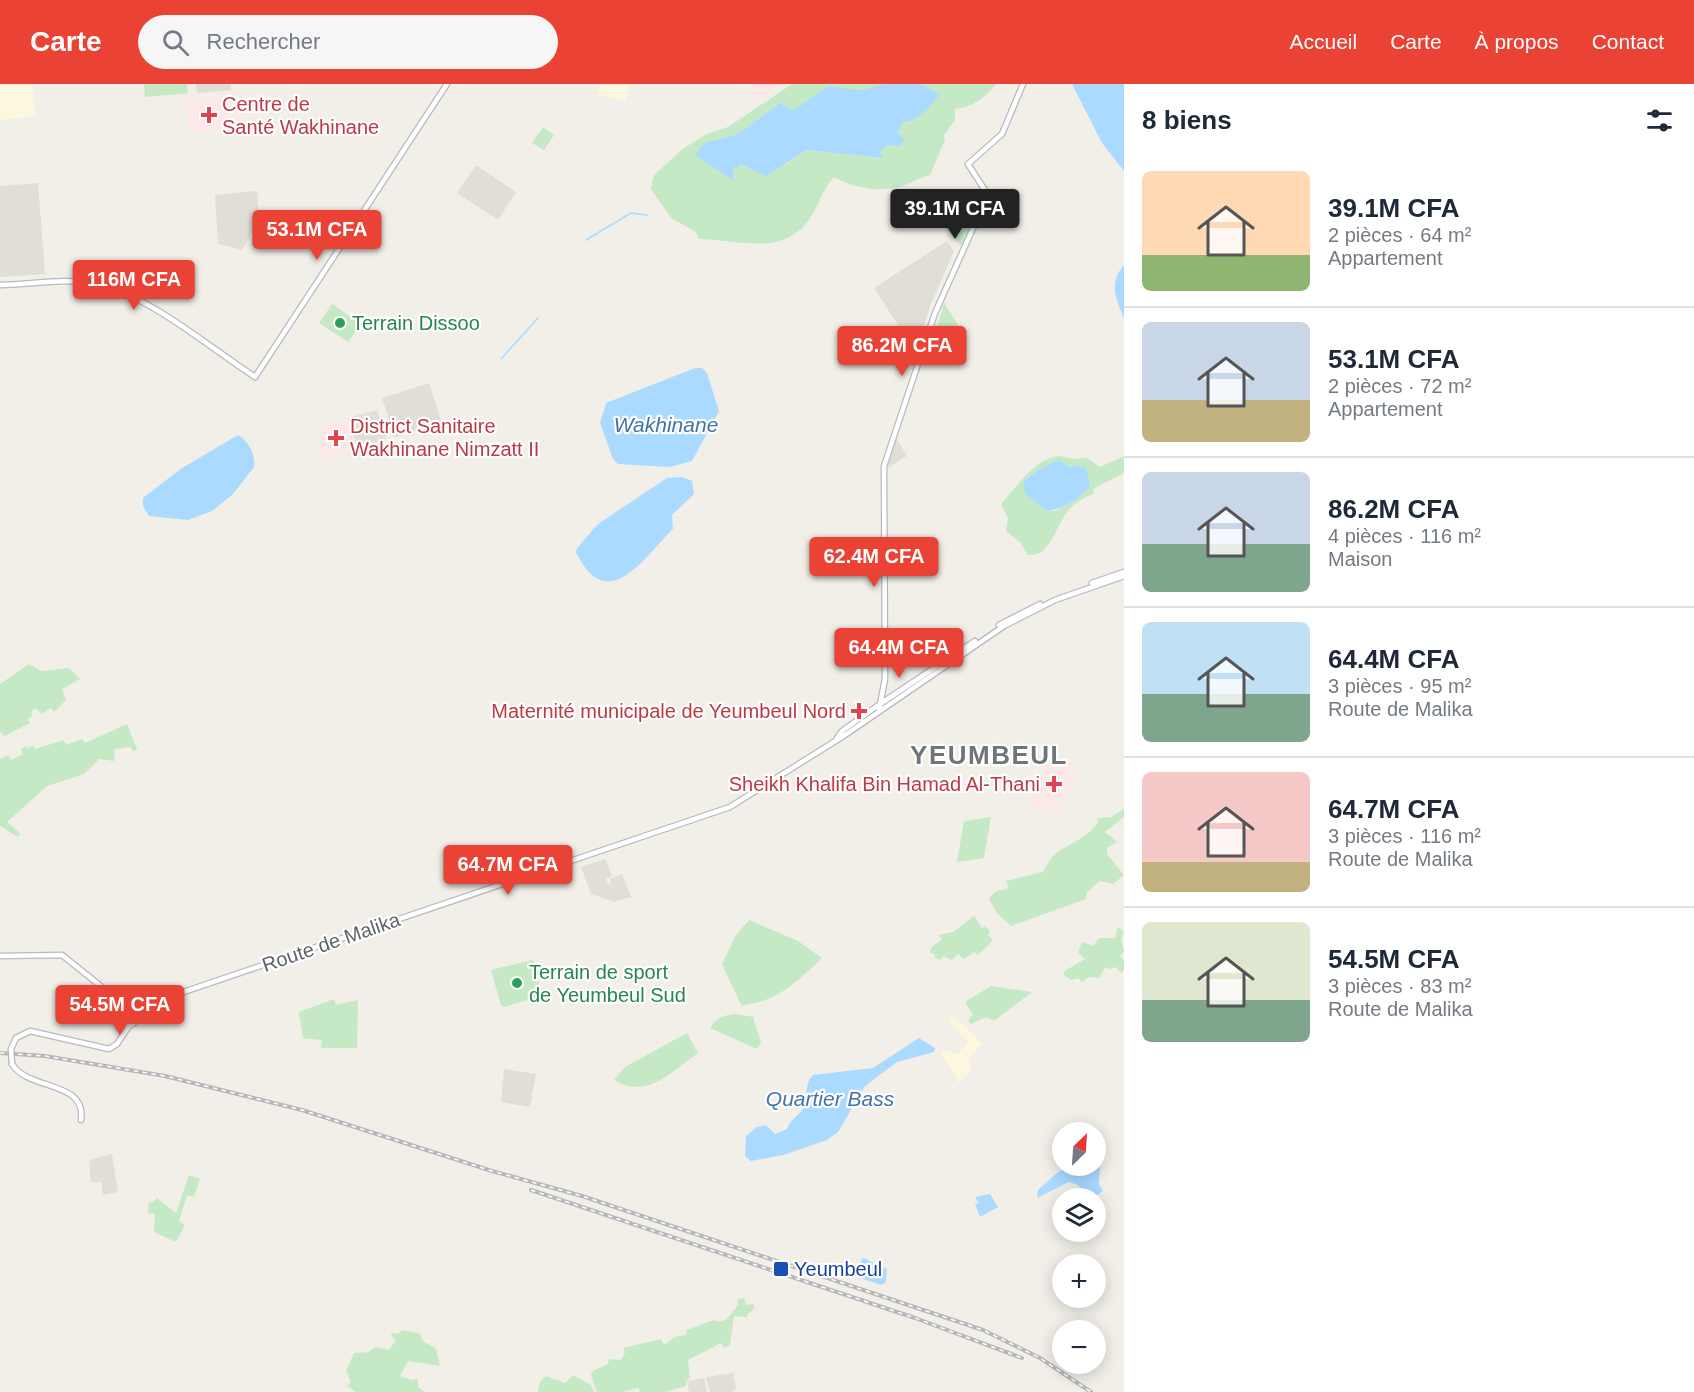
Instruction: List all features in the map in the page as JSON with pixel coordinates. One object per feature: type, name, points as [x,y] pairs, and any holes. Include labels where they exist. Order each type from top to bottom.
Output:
[{"type":"main road","points":[[0,285],[63,280],[112,288],[145,304],[255,376],[447,84]]},
{"type":"main road","points":[[880,707],[885,679],[884,466],[888,448],[939,304],[988,195],[968,164],[1002,134],[1023,84]]},
{"type":"main road","name":"Route de Malika","points":[[128,1007],[152,1004],[718,812],[743,799],[837,738],[842,731],[1014,617],[1056,597],[1124,574]]},
{"type":"main road","points":[[0,956],[62,955],[136,1015],[135,1021],[114,1047],[104,1049],[30,1031],[16,1038],[11,1049],[12,1064],[25,1076],[76,1097],[82,1107],[81,1120]]},
{"type":"main road","points":[[114,998],[121,1009]]},
{"type":"main road","name":"Route de Malika","points":[[136,1015],[152,1004]]},
{"type":"main road","points":[[122,1036],[123,1025],[117,1017],[121,1009],[128,1007]]},
{"type":"main road","points":[[123,1025],[129,1026]]},
{"type":"shaded area","points":[[0,84],[32,84],[35,116],[0,120]]},
{"type":"shaded area","points":[[196,84],[231,84],[231,90],[197,93]]},
{"type":"shaded area","points":[[600,84],[630,84],[625,101],[597,94]]},
{"type":"shaded area","points":[[755,84],[780,84],[758,100],[749,88]]},
{"type":"shaded area","name":"Centre de Santé Wakhinane","points":[[229,98],[232,129],[190,133],[187,102]]},
{"type":"shaded area","points":[[476,165],[516,192],[498,220],[457,193]]},
{"type":"shaded area","points":[[38,183],[45,274],[0,277],[0,186]]},
{"type":"shaded area","points":[[257,191],[259,221],[242,250],[218,244],[215,195]]},
{"type":"shaded area","points":[[947,241],[954,251],[931,304],[915,351],[874,288]]},
{"type":"shaded area","points":[[429,383],[442,423],[395,437],[382,398]]},
{"type":"shaded area","points":[[377,410],[386,438],[358,449],[348,418]]},
{"type":"shaded area","name":"District Sanitaire Wakhinane Nimzatt II","points":[[348,419],[357,449],[325,460],[316,428]]},
{"type":"shaded area","points":[[896,438],[907,456],[888,468],[887,463]]},
{"type":"shaded area","name":"Sheikh Khalifa Bin Hamad Al-Thani","points":[[1050,753],[1074,763],[1077,768],[1059,814],[1056,815],[1033,805],[1031,801]]},
{"type":"shaded area","points":[[605,859],[612,876],[606,879],[608,885],[611,884],[610,879],[622,874],[631,897],[614,902],[591,894],[581,867]]},
{"type":"shaded area","points":[[953,1016],[983,1044],[969,1057],[972,1068],[959,1083],[941,1053],[945,1050],[958,1054],[968,1042],[950,1022]]},
{"type":"shaded area","points":[[504,1069],[536,1074],[530,1107],[501,1102]]},
{"type":"shaded area","points":[[112,1154],[118,1192],[103,1195],[101,1182],[91,1182],[89,1160]]},
{"type":"shaded area","points":[[733,1373],[736,1389],[731,1392],[710,1392],[706,1377]]},
{"type":"shaded area","points":[[704,1378],[707,1392],[689,1392],[687,1381]]},
{"type":"green space","points":[[144,84],[187,84],[188,93],[145,97]]},
{"type":"green space","points":[[792,84],[886,84],[862,90],[828,86],[794,110],[780,103],[738,134],[706,143],[734,180],[733,169],[741,164],[786,164],[807,150],[882,158],[880,152],[903,122],[939,94],[919,84],[996,84],[978,101],[955,109],[955,120],[944,135],[945,140],[930,175],[903,186],[882,189],[849,184],[834,177],[826,187],[808,221],[797,232],[785,239],[757,244],[699,239],[696,232],[671,218],[651,189],[654,175],[684,148],[707,134],[728,127]]},
{"type":"green space","points":[[543,127],[554,135],[544,150],[532,143]]},
{"type":"green space","points":[[959,198],[978,211],[961,246],[944,227]]},
{"type":"green space","points":[[944,303],[967,339],[943,355],[935,335]]},
{"type":"green space","name":"Terrain Dissoo","points":[[332,304],[361,324],[348,342],[319,323]]},
{"type":"green space","points":[[1060,456],[1074,459],[1087,458],[1100,467],[1124,456],[1124,473],[1093,489],[1094,493],[1073,506],[1063,518],[1048,546],[1036,554],[1028,555],[1020,542],[1006,531],[1008,518],[1001,504],[1034,467]],"holes":[[[1058,460],[1073,469],[1074,465],[1086,468],[1084,494],[1055,511],[1047,511],[1030,496],[1026,478]]]},
{"type":"green space","points":[[29,664],[41,671],[69,668],[80,679],[62,689],[66,700],[54,712],[51,708],[42,714],[35,708],[31,712],[33,715],[28,719],[30,723],[5,736],[0,732],[0,684]]},
{"type":"green space","points":[[127,724],[137,749],[134,752],[130,747],[115,749],[114,761],[99,759],[84,774],[47,786],[7,822],[20,833],[18,837],[0,826],[0,759],[8,755],[11,760],[23,754],[21,749],[26,746],[28,749],[33,745],[35,749],[64,740],[66,745],[82,739],[85,743]]},
{"type":"green space","points":[[1124,809],[1124,817],[1105,832],[1117,842],[1107,848],[1107,854],[1124,875],[1113,884],[1100,881],[1087,892],[1086,899],[1011,926],[996,912],[989,898],[995,892],[1009,888],[1006,881],[1043,872],[1054,855],[1084,837],[1094,828],[1098,822],[1097,818],[1111,817]]},
{"type":"green space","points":[[991,817],[984,858],[957,862],[964,821]]},
{"type":"green space","points":[[974,916],[982,928],[985,926],[990,931],[988,935],[993,940],[978,955],[974,952],[964,959],[958,954],[952,960],[943,956],[941,960],[935,958],[935,955],[930,952],[932,947],[942,939],[938,935],[953,932]]},
{"type":"green space","points":[[749,920],[798,941],[822,958],[776,995],[753,1004],[741,1005],[722,964],[736,935]]},
{"type":"green space","points":[[1118,927],[1124,932],[1121,939],[1124,951],[1120,956],[1124,960],[1124,970],[1121,973],[1116,967],[1110,969],[1105,967],[1099,978],[1089,977],[1082,982],[1078,978],[1072,980],[1065,976],[1063,972],[1085,959],[1078,952],[1082,942],[1093,946],[1099,938],[1115,938]]},
{"type":"green space","name":"Terrain de sport de Yeumbeul Sud","points":[[532,960],[536,964],[541,996],[504,1007],[501,1005],[491,970]]},
{"type":"green space","points":[[991,986],[1032,992],[994,1021],[986,1017],[971,1024],[968,1020],[973,1015],[965,1002]]},
{"type":"green space","points":[[334,999],[336,1005],[358,1000],[357,1048],[321,1048],[322,1040],[303,1038],[299,1012]]},
{"type":"green space","points":[[736,1014],[753,1017],[761,1042],[757,1049],[710,1028],[721,1018]]},
{"type":"green space","points":[[687,1033],[698,1053],[668,1075],[648,1085],[637,1087],[614,1080],[625,1067]]},
{"type":"green space","points":[[189,1175],[200,1179],[194,1197],[187,1195],[179,1221],[185,1225],[176,1242],[154,1232],[155,1214],[148,1213],[149,1202],[152,1203],[157,1198],[176,1213]]},
{"type":"green space","points":[[744,1298],[746,1305],[753,1304],[755,1309],[748,1313],[747,1317],[734,1316],[730,1345],[724,1348],[721,1343],[688,1360],[690,1378],[686,1380],[686,1386],[665,1392],[640,1392],[638,1388],[622,1392],[597,1392],[591,1375],[593,1371],[608,1364],[609,1359],[621,1360],[625,1353],[623,1348],[661,1339],[664,1345],[675,1337],[686,1335],[687,1330],[713,1320],[720,1322],[727,1319],[738,1305],[738,1299]]},
{"type":"green space","points":[[402,1330],[419,1333],[423,1341],[436,1349],[440,1366],[408,1361],[400,1376],[412,1380],[418,1379],[418,1387],[425,1392],[356,1392],[347,1386],[351,1382],[346,1371],[354,1353],[369,1352],[375,1347],[389,1350],[396,1340],[391,1336],[392,1333],[397,1334]]},
{"type":"green space","points":[[573,1375],[591,1385],[594,1392],[538,1392],[540,1382],[546,1376],[565,1383]]},
{"type":"water","points":[[886,84],[919,84],[940,94],[920,116],[903,122],[897,133],[904,139],[901,146],[887,145],[880,152],[883,158],[807,150],[766,176],[741,164],[733,170],[734,181],[695,155],[705,143],[738,134],[780,103],[794,110],[828,86],[862,90]]},
{"type":"water","points":[[1072,84],[1124,84],[1124,171],[1102,143]]},
{"type":"water","points":[[1124,265],[1124,318],[1116,298],[1115,285],[1116,278]]},
{"type":"water","name":"Wakhinane","points":[[695,368],[702,368],[707,373],[719,411],[692,461],[669,467],[618,464],[613,459],[600,423],[606,403]]},
{"type":"water","points":[[238,435],[250,449],[254,458],[254,467],[233,494],[212,511],[188,520],[149,516],[143,506],[143,498],[182,468]]},
{"type":"water","points":[[1058,460],[1072,468],[1074,465],[1086,468],[1090,485],[1072,502],[1047,511],[1026,495],[1023,483]]},
{"type":"water","name":"Wakhinane","points":[[682,477],[692,481],[694,494],[672,515],[673,529],[637,567],[612,581],[600,580],[588,571],[576,552],[598,524],[667,478]]},
{"type":"water","name":"Quartier Bass","points":[[919,1038],[935,1048],[934,1052],[897,1062],[865,1086],[838,1132],[827,1140],[783,1155],[751,1161],[745,1156],[746,1136],[757,1127],[766,1125],[775,1134],[787,1129],[803,1109],[808,1083],[813,1075],[873,1068]]},
{"type":"water","points":[[1054,1176],[1100,1176],[1101,1188],[1080,1188],[1069,1182],[1052,1188],[1052,1190],[1037,1198],[1038,1190]]},
{"type":"water","points":[[990,1194],[998,1207],[980,1217],[975,1204],[979,1203],[975,1197]]},
{"type":"water","points":[[863,1258],[887,1269],[886,1282],[881,1285],[858,1277],[855,1273]]},
{"type":"waterway","points":[[586,240],[631,213],[647,215]]},
{"type":"waterway","points":[[501,359],[538,318]]},
{"type":"railway","points":[[0,1053],[45,1056],[165,1076],[302,1110],[492,1171],[582,1196],[983,1330],[1040,1358],[1091,1392]]},
{"type":"railway","points":[[531,1190],[915,1318],[1022,1358]]},
{"type":"place","name":"Centre de Santé Wakhinane","points":[[209,115]]},
{"type":"place","name":"Terrain Dissoo","points":[[340,323]]},
{"type":"place","name":"District Sanitaire Wakhinane Nimzatt II","points":[[336,438]]},
{"type":"place","name":"Maternité municipale de Yeumbeul Nord","points":[[859,711]]},
{"type":"place","name":"Sheikh Khalifa Bin Hamad Al-Thani","points":[[1054,784]]},
{"type":"place","name":"Terrain de sport de Yeumbeul Sud","points":[[517,983]]},
{"type":"place","name":"Yeumbeul","points":[[781,1269]]},
{"type":"district","name":"YEUMBEUL","points":[[989,755]]}]
